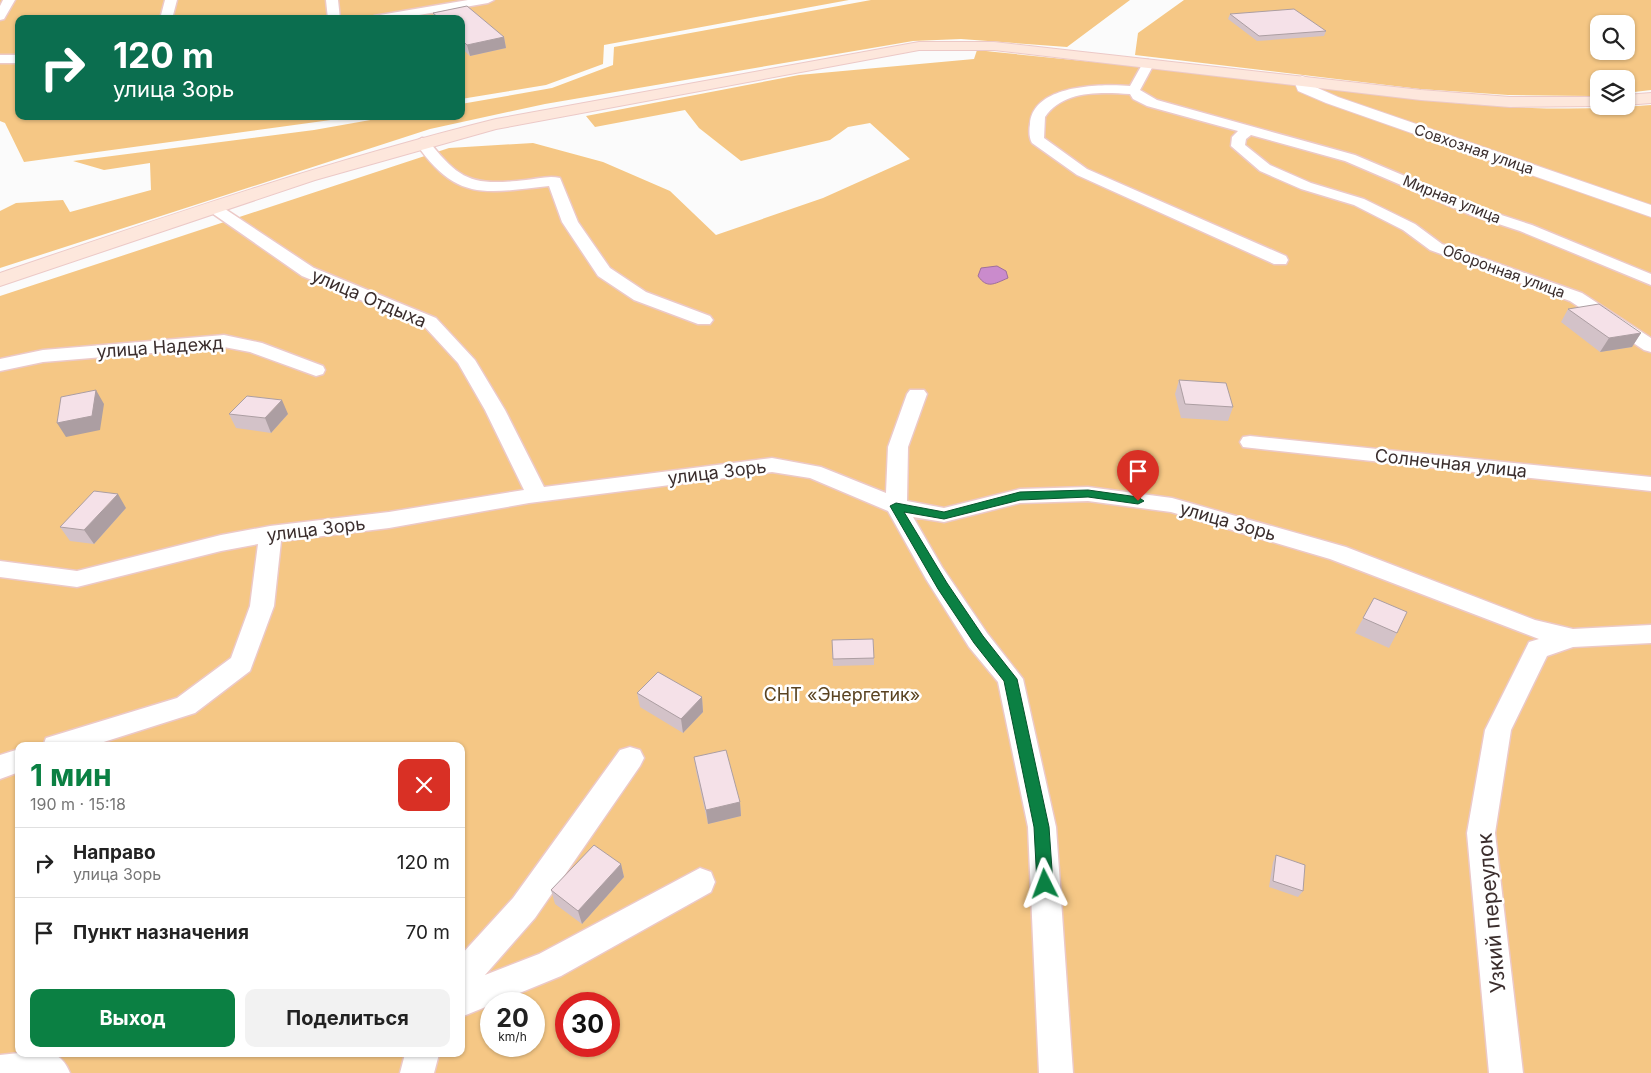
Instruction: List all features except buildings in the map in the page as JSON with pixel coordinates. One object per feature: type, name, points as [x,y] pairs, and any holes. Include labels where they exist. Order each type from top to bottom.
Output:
[{"type":"main road","points":[[0,280],[214,208],[422,142],[526,118],[877,52],[919,46],[994,46],[1421,95],[1510,102],[1590,102]]},
{"type":"main road","points":[[1635,99],[1651,98]]},
{"type":"street","points":[[0,17],[9,0]]},
{"type":"street","points":[[167,15],[171,0]]},
{"type":"street","points":[[332,0],[334,15]]},
{"type":"street","points":[[398,15],[488,0]]},
{"type":"street","points":[[0,59],[15,58]]},
{"type":"street","points":[[1148,64],[1134,90],[1108,89],[1066,95],[1045,105],[1037,119],[1037,140],[1082,172],[1280,260]]},
{"type":"street","name":"Совхозная улица","points":[[1302,81],[1304,88],[1332,100],[1648,208]]},
{"type":"street","name":"Мирная улица","points":[[1134,90],[1138,96],[1152,103],[1350,158],[1477,212],[1526,228],[1651,280]]},
{"type":"street","name":"Оборонная улица","points":[[1248,130],[1239,137],[1238,146],[1265,168],[1306,186],[1359,202],[1409,227],[1436,247],[1576,297],[1651,346]]},
{"type":"street","points":[[422,142],[447,172],[461,181],[479,186],[498,186],[555,181],[570,222],[604,272],[640,296],[704,320]]},
{"type":"street","name":"улица Отдыха","points":[[214,208],[308,272],[430,322],[466,360],[495,410],[537,495]]},
{"type":"street","name":"улица Надежд","points":[[0,366],[43,356],[224,341],[255,347],[316,370]]},
{"type":"street","points":[[917,394],[898,447],[896,506],[934,573],[978,640],[1010,679],[1042,827],[1056,1073]]},
{"type":"street","name":"Солнечная улица","points":[[1250,442],[1651,484]]},
{"type":"street","name":"улица Зорь","points":[[0,570],[77,579],[222,543],[270,534],[389,520],[537,495],[772,465],[814,472],[896,506],[944,515],[1020,496],[1088,494],[1172,505],[1338,553],[1531,628],[1573,638],[1651,634]]},
{"type":"street","points":[[69,742],[186,706],[242,664],[262,606],[270,534]]},
{"type":"street","name":"Узкий переулок","points":[[1506,1073],[1481,833],[1498,730],[1538,649],[1573,638]]},
{"type":"street","points":[[465,974],[524,908],[630,758]]},
{"type":"street","points":[[0,767],[15,761]]},
{"type":"street","points":[[465,999],[550,965],[700,882]]},
{"type":"street","points":[[417,1073],[421,1057]]},
{"type":"street","points":[[0,1072],[48,1068],[53,1073]]},
{"type":"green space","points":[[0,0],[849,0],[604,45],[603,64],[546,85],[465,98],[465,15],[15,15],[15,120],[331,120],[24,162],[5,123],[0,121]]},
{"type":"green space","points":[[871,0],[1130,0],[1067,47],[961,39],[913,41],[545,104],[430,129],[0,268],[0,211],[16,203],[63,200],[70,212],[151,190],[150,163],[104,170],[73,161],[314,130],[370,120],[465,120],[465,103],[552,88],[613,65],[614,47]]},
{"type":"green space","points":[[1184,0],[1651,0],[1651,90],[1635,92],[1635,70],[1590,70],[1590,96],[1508,95],[1420,89],[1135,55],[1138,33]]},
{"type":"green space","name":"СНТ «Энергетик»","points":[[977,50],[1453,103],[1502,107],[1590,108],[1590,115],[1635,115],[1635,106],[1651,105],[1651,1073],[0,1073],[0,296],[449,148],[533,143],[603,162],[670,191],[716,235],[823,198],[910,159],[870,123],[848,127],[830,140],[741,161],[699,128],[685,110],[595,127],[586,116],[799,75],[974,59]]},
{"type":"shaded area","points":[[997,266],[1006,271],[1008,278],[988,284],[978,276],[981,268]]},
{"type":"route","points":[[1045,884],[1042,827],[1010,679],[978,640],[934,573],[896,506],[944,515],[1020,496],[1088,494],[1138,501]]}]
